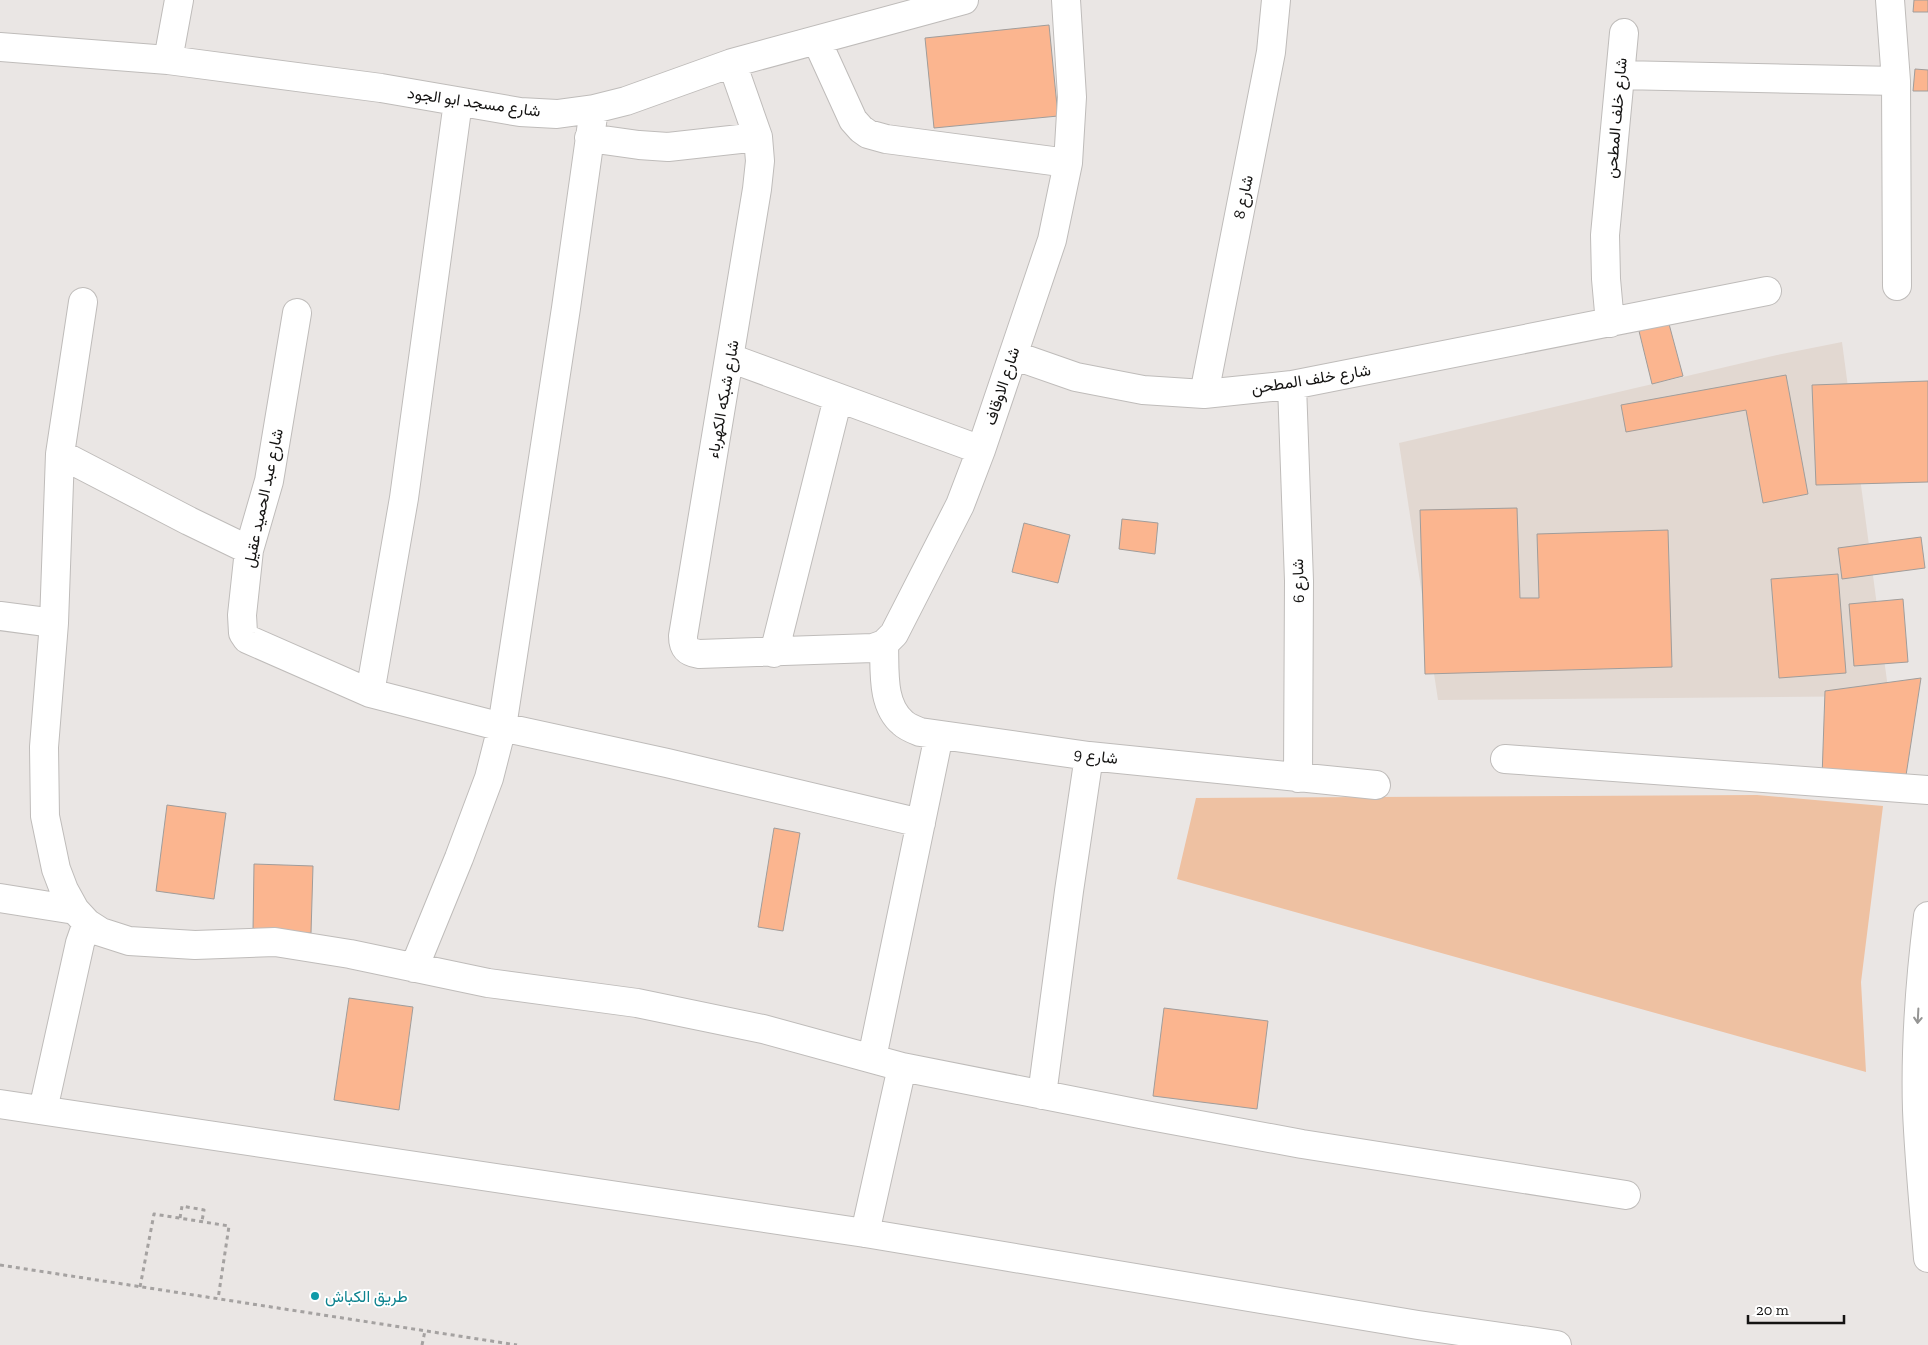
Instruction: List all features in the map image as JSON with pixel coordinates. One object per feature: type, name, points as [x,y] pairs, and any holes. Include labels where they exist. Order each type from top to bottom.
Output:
[{"type":"street","points":[[168,60],[178,0]]},
{"type":"street","name":"شارع مسجد ابو الجود","points":[[0,48],[168,60],[381,88],[520,112],[557,114],[594,110],[626,101],[732,63],[964,0]]},
{"type":"street","name":"شارع الاوقاف","points":[[884,644],[894,634],[960,505],[981,450],[1052,240],[1068,163],[1072,97],[1066,0]]},
{"type":"street","name":"شارع 8","points":[[1204,394],[1271,52],[1276,0]]},
{"type":"street","points":[[1890,0],[1896,81],[1896,286]]},
{"type":"street","name":"شارع خلف المطحن","points":[[1610,322],[1606,279],[1606,235],[1624,33]]},
{"type":"street","points":[[817,41],[853,120],[868,134],[919,144],[1068,163]]},
{"type":"street","name":"شارع شبكه الكهرباء","points":[[732,63],[758,137],[760,161],[730,358],[682,636],[683,646],[690,653],[774,653]]},
{"type":"street","points":[[1620,75],[1896,81]]},
{"type":"street","points":[[458,102],[404,498],[370,693],[502,727],[667,763],[921,823]]},
{"type":"street","points":[[414,968],[489,778],[502,727],[566,308],[588,138],[594,110]]},
{"type":"street","points":[[588,138],[668,147],[758,137]]},
{"type":"street","name":"شارع خلف المطحن","points":[[1013,354],[1076,377],[1143,390],[1204,394],[1292,385],[1767,290]]},
{"type":"street","points":[[83,302],[60,454],[54,623],[44,747],[45,816],[56,869],[64,890],[81,916],[101,932],[129,941],[195,945],[275,942],[350,954],[488,983],[638,1003],[763,1029],[902,1067],[1042,1095],[1302,1144],[1626,1195]]},
{"type":"street","name":"شارع عبد الحميد عقيل","points":[[298,313],[269,481],[249,550],[242,615],[243,633],[248,639],[370,693]]},
{"type":"street","points":[[730,358],[981,450]]},
{"type":"street","name":"شارع 6","points":[[1292,385],[1299,581],[1298,778]]},
{"type":"street","points":[[838,398],[774,653],[873,648],[884,644]]},
{"type":"street","points":[[60,454],[180,517],[249,550]]},
{"type":"street","points":[[0,616],[54,623]]},
{"type":"street","name":"شارع 9","points":[[884,644],[886,690],[891,709],[903,724],[920,732],[1089,756],[1376,785]]},
{"type":"street","points":[[872,1058],[939,735]]},
{"type":"street","points":[[1042,1095],[1089,756]]},
{"type":"street","points":[[1505,759],[1928,790]]},
{"type":"street","points":[[0,898],[81,916]]},
{"type":"street","points":[[43,1110],[80,943],[81,916]]},
{"type":"street","points":[[1928,916],[1917,1041],[1917,1110],[1928,1258]]},
{"type":"street","points":[[865,1233],[902,1067]]},
{"type":"street","points":[[0,1104],[865,1233],[1418,1325],[1557,1345]]},
{"type":"path","points":[[180,1218],[182,1206],[204,1210],[202,1222]]},
{"type":"path","points":[[140,1286],[154,1214],[229,1226],[218,1299]]},
{"type":"path","points":[[0,1265],[517,1345]]},
{"type":"path","points":[[422,1345],[425,1331]]},
{"type":"shaded area","points":[[1842,342],[1889,696],[1438,700],[1399,443],[1777,355]]},
{"type":"shaded area","points":[[1757,795],[1883,806],[1861,982],[1866,1072],[1177,879],[1196,798]]},
{"type":"building","points":[[1914,0],[1928,0],[1928,12],[1913,12]]},
{"type":"building","points":[[1049,25],[1058,116],[934,128],[925,38]]},
{"type":"building","points":[[1915,69],[1928,70],[1928,91],[1913,91]]},
{"type":"building","points":[[1669,324],[1683,376],[1652,384],[1639,331]]},
{"type":"building","points":[[1786,375],[1808,494],[1763,503],[1746,410],[1626,432],[1621,405]]},
{"type":"building","points":[[1928,381],[1928,482],[1816,485],[1812,385]]},
{"type":"building","points":[[1517,508],[1520,598],[1539,598],[1537,534],[1668,530],[1672,667],[1425,674],[1420,510]]},
{"type":"building","points":[[1122,519],[1158,523],[1155,554],[1119,549]]},
{"type":"building","points":[[1024,523],[1070,535],[1058,583],[1012,572]]},
{"type":"building","points":[[1921,537],[1925,568],[1842,579],[1838,548]]},
{"type":"building","points":[[1838,574],[1846,673],[1779,678],[1771,579]]},
{"type":"building","points":[[1903,599],[1908,662],[1854,666],[1849,604]]},
{"type":"building","points":[[1921,678],[1905,782],[1822,778],[1825,691]]},
{"type":"building","points":[[167,805],[226,813],[214,899],[156,891]]},
{"type":"building","points":[[774,828],[800,833],[783,931],[758,927]]},
{"type":"building","points":[[254,864],[313,866],[311,933],[253,931]]},
{"type":"building","points":[[349,998],[413,1007],[399,1110],[334,1100]]},
{"type":"building","points":[[1164,1008],[1268,1021],[1257,1109],[1153,1096]]},
{"type":"place","name":"طريق الكباش","points":[[315,1296]]}]
